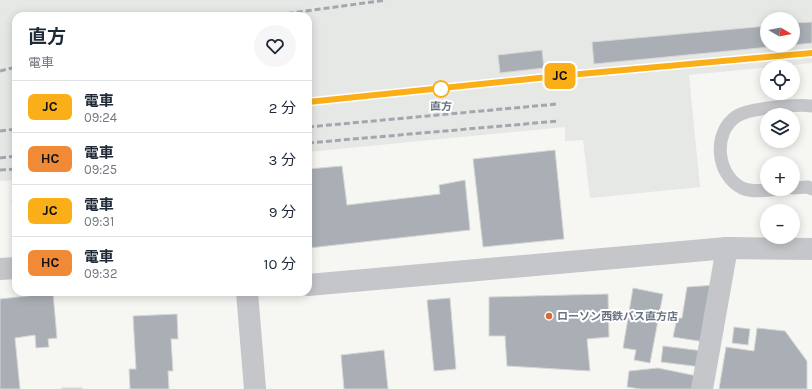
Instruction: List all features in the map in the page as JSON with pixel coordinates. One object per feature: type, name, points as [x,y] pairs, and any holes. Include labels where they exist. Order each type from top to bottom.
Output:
[{"type":"street","points":[[702,389],[727,248]]},
{"type":"street","points":[[312,285],[727,248],[812,249]]},
{"type":"street","points":[[0,269],[12,268]]},
{"type":"street","points":[[247,296],[254,389]]},
{"type":"lane","points":[[760,191],[754,191],[742,188],[731,180],[723,169],[720,154],[721,138],[727,125],[737,116],[752,110],[812,106]]},
{"type":"lane","points":[[800,188],[808,187],[812,189]]},
{"type":"shaded area","points":[[0,0],[812,0],[812,63],[800,64],[800,60],[760,60],[760,68],[689,75],[700,187],[590,198],[583,140],[565,141],[565,127],[312,152],[312,12],[12,12],[12,180],[0,181]]},
{"type":"building","points":[[812,22],[812,43],[800,44],[800,23]]},
{"type":"building","points":[[760,27],[760,48],[594,64],[592,42]]},
{"type":"building","points":[[542,50],[544,68],[500,73],[498,55]]},
{"type":"building","points":[[555,150],[564,239],[483,247],[473,159]]},
{"type":"building","points":[[342,166],[347,205],[440,194],[439,185],[465,180],[470,230],[312,248],[312,169]]},
{"type":"building","points":[[716,285],[705,342],[673,337],[677,318],[682,318],[687,287]]},
{"type":"building","points":[[633,288],[663,294],[650,363],[634,360],[636,350],[623,348]]},
{"type":"building","name":"ローソン西鉄バス直方店","points":[[608,294],[609,337],[587,339],[590,371],[507,366],[505,336],[489,336],[489,297]]},
{"type":"building","points":[[26,296],[53,296],[57,338],[48,339],[49,347],[36,348],[35,335],[15,338],[20,389],[0,389],[0,299]]},
{"type":"building","points":[[450,298],[456,369],[434,371],[427,300]]},
{"type":"building","points":[[177,314],[178,339],[171,339],[173,371],[168,371],[169,389],[130,389],[129,369],[136,369],[133,316]]},
{"type":"building","points":[[734,327],[750,329],[748,345],[732,343]]},
{"type":"building","points":[[757,328],[785,331],[807,361],[807,389],[719,389],[726,347],[754,351]]},
{"type":"building","points":[[663,346],[703,351],[701,367],[661,362]]},
{"type":"building","points":[[384,350],[388,389],[344,389],[341,355]]},
{"type":"building","points":[[658,368],[697,376],[695,389],[641,389],[627,387],[629,371]]},
{"type":"building","points":[[82,388],[82,389],[62,389]]},
{"type":"railway","points":[[299,12],[386,0]]},
{"type":"railway","points":[[312,102],[558,76],[812,53]]},
{"type":"railway","points":[[0,71],[12,68]]},
{"type":"railway","points":[[312,127],[557,104]]},
{"type":"railway","points":[[312,143],[559,121]]},
{"type":"railway","points":[[0,131],[12,130]]},
{"type":"railway","points":[[0,158],[12,156]]},
{"type":"railway","points":[[0,170],[12,169]]},
{"type":"train","name":"JC","points":[[312,102],[558,76],[812,53]]},
{"type":"place","name":"直方","points":[[441,89]]},
{"type":"place","name":"ローソン西鉄バス直方店","points":[[549,316]]}]
